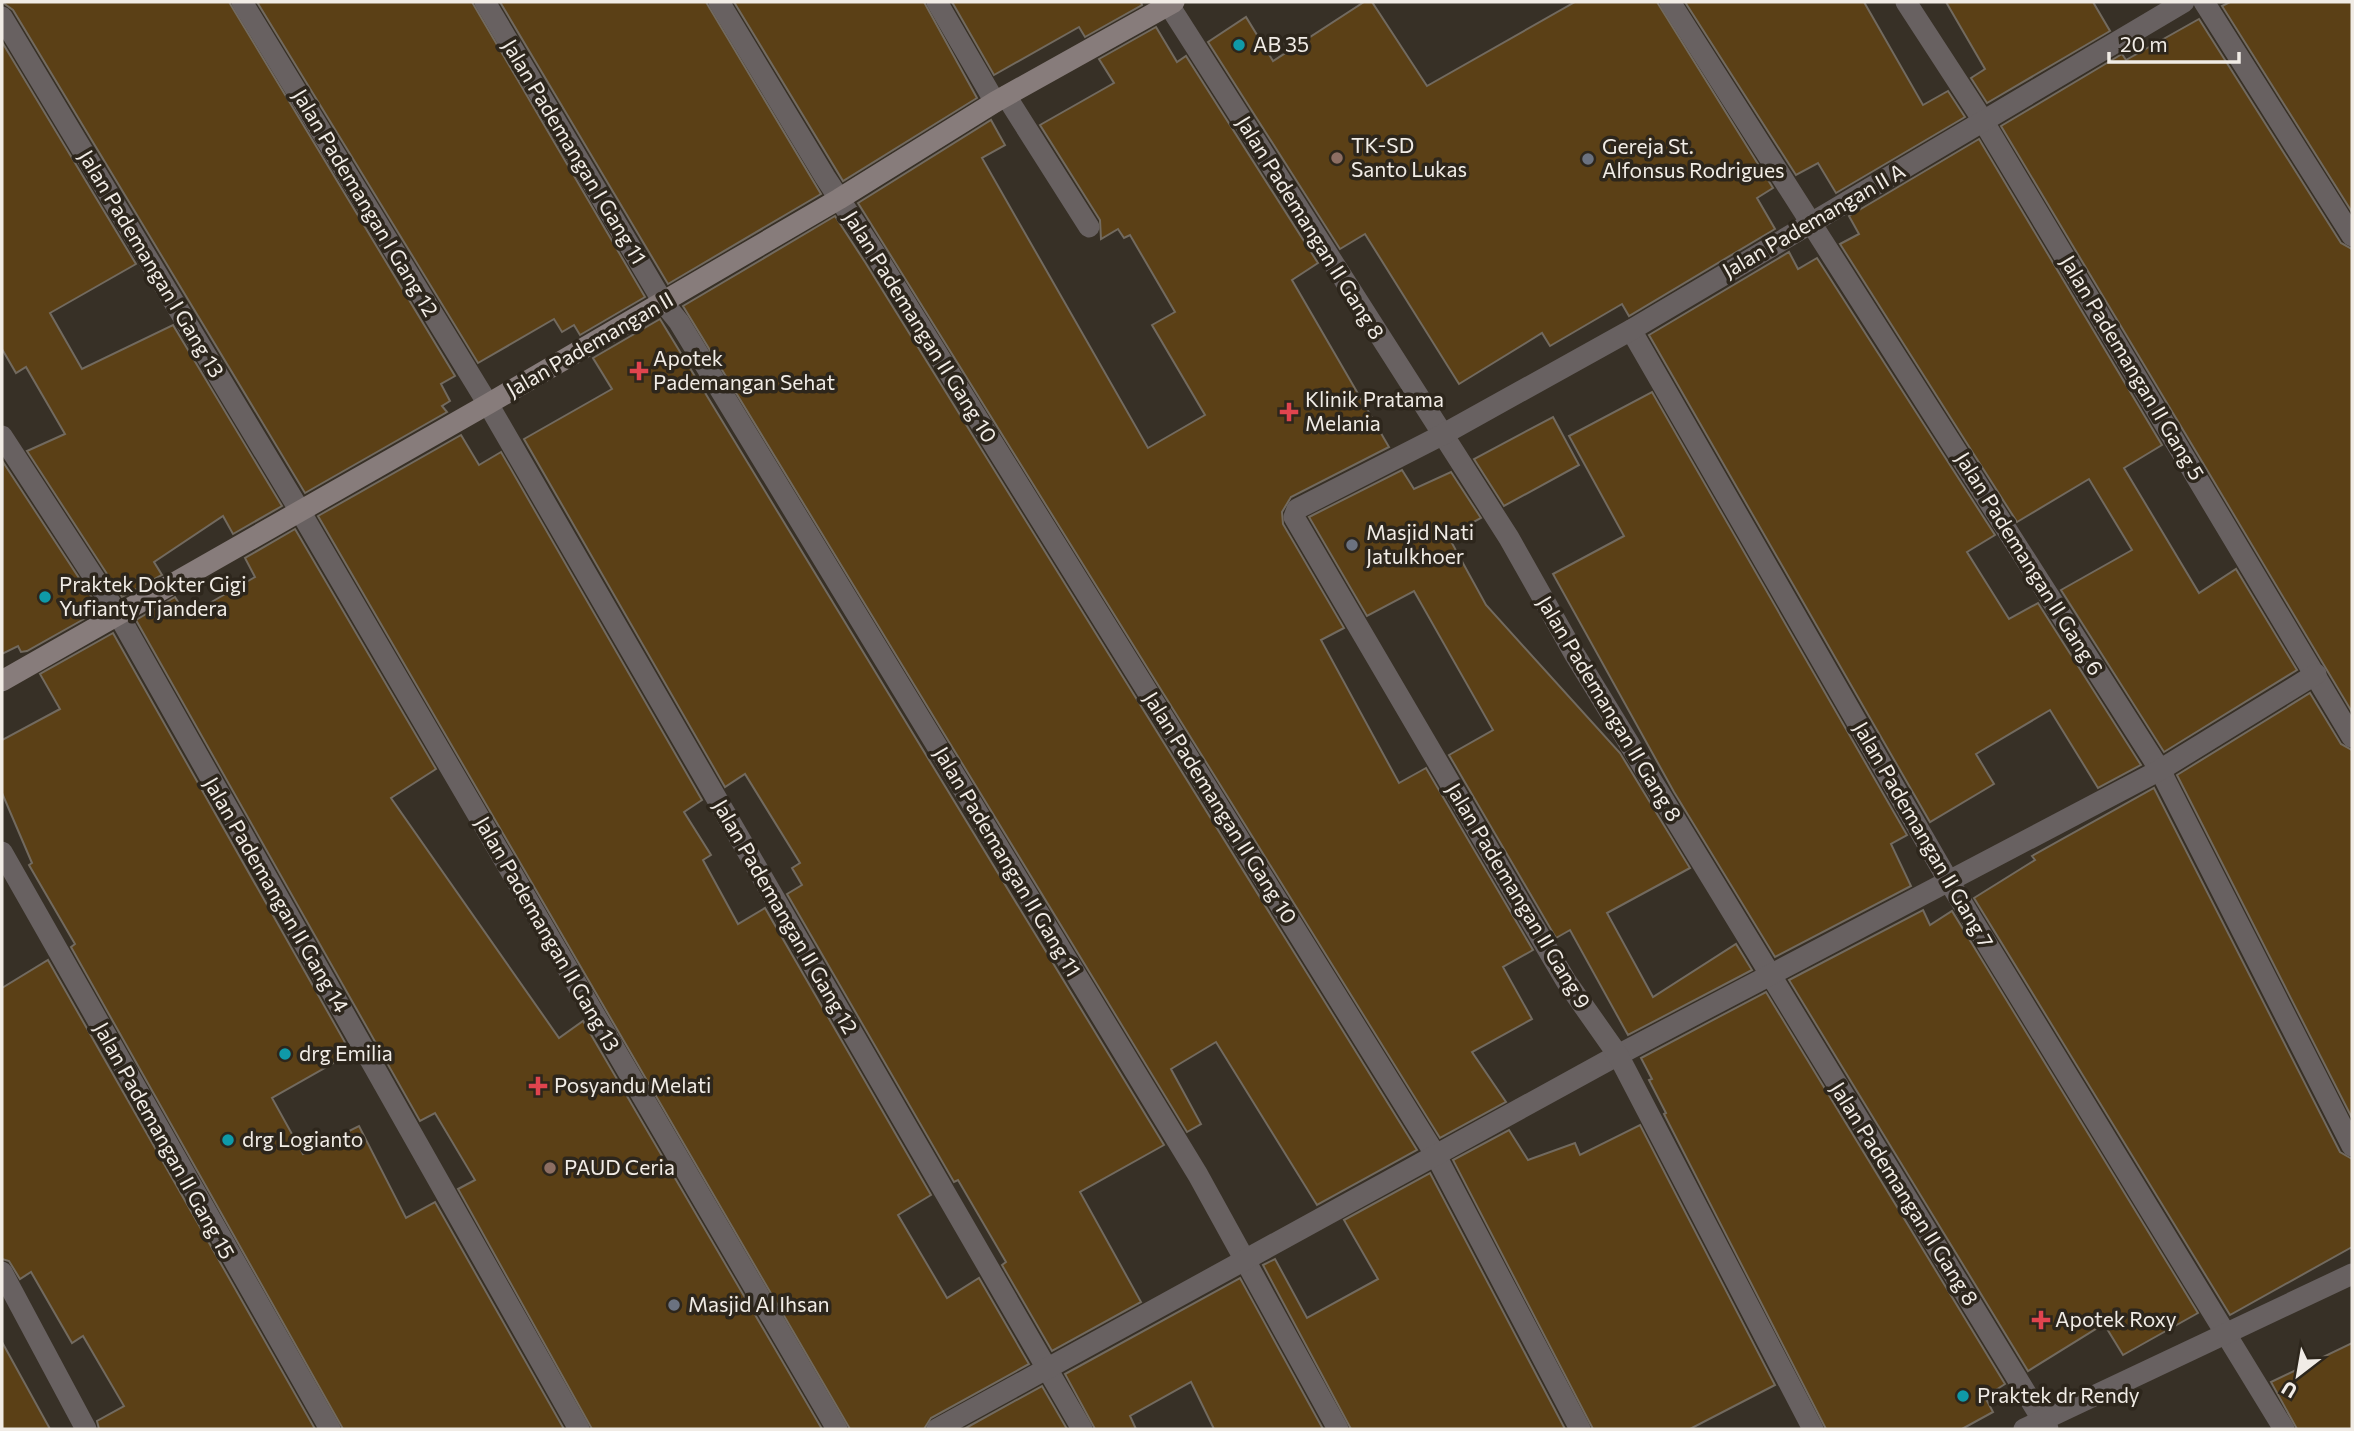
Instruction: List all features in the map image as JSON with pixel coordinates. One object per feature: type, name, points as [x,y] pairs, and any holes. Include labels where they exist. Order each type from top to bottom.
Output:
[{"type":"street","name":"Jalan Pademangan I Gang 12","points":[[242,2],[488,404]]},
{"type":"street","name":"Jalan Pademangan I Gang 11","points":[[485,2],[663,302]]},
{"type":"street","name":"Jalan Pademangan II Gang 10","points":[[719,2],[1435,1154],[1580,1429]]},
{"type":"street","points":[[937,2],[1089,227]]},
{"type":"street","name":"Jalan Pademangan II Gang 6","points":[[1670,2],[2160,770],[2352,1146]]},
{"type":"street","name":"Jalan Pademangan II Gang 5","points":[[1906,2],[1982,119],[2352,737]]},
{"type":"street","name":"Jalan Pademangan II A","points":[[1442,435],[1631,330],[1811,221],[1946,144],[2152,10],[2184,2]]},
{"type":"street","points":[[2204,2],[2352,236]]},
{"type":"street","name":"Jalan Pademangan II","points":[[2,681],[488,404],[839,199],[1001,99],[1170,3]]},
{"type":"street","name":"Jalan Pademangan II Gang 8","points":[[1170,3],[1509,538],[1575,655],[2038,1426]]},
{"type":"street","name":"Jalan Pademangan I Gang 13","points":[[2,17],[300,511]]},
{"type":"street","name":"Jalan Pademangan II Gang 11","points":[[663,302],[679,322],[1246,1259],[1338,1429]]},
{"type":"street","name":"Jalan Pademangan II Gang 7","points":[[1631,330],[1948,880],[2284,1429]]},
{"type":"street","name":"Jalan Pademangan II Gang 12","points":[[488,404],[1082,1429]]},
{"type":"street","name":"Jalan Pademangan II Gang 9","points":[[1442,435],[1297,509],[1294,517],[1566,981],[1618,1055],[1813,1429]]},
{"type":"street","name":"Jalan Pademangan II Gang 14","points":[[2,436],[119,616],[579,1429]]},
{"type":"street","name":"Jalan Pademangan II Gang 13","points":[[300,511],[837,1429]]},
{"type":"street","points":[[937,1429],[1618,1055],[2160,770],[2316,674]]},
{"type":"street","name":"Jalan Pademangan II Gang 15","points":[[2,852],[330,1429]]},
{"type":"street","points":[[2,1272],[86,1429]]},
{"type":"street","points":[[2038,1426],[2352,1274]]},
{"type":"building","points":[[2,2],[229,2],[455,376],[441,384],[450,401],[442,406],[447,412],[305,493],[13,10]]},
{"type":"building","points":[[257,2],[472,2],[645,297],[580,335],[574,325],[562,332],[554,319],[478,363]]},
{"type":"building","points":[[500,2],[706,2],[821,194],[668,284]]},
{"type":"building","points":[[734,2],[924,2],[977,98],[843,181]]},
{"type":"building","points":[[952,2],[1141,2],[1142,5],[1085,37],[1079,27],[994,75]]},
{"type":"building","points":[[1364,2],[1372,2],[1427,86],[1575,2],[1657,2],[1773,188],[1757,198],[1775,229],[1629,316],[1622,304],[1550,346],[1542,333],[1459,384],[1365,234],[1340,249],[1208,42],[1246,17],[1273,61]]},
{"type":"building","points":[[1685,2],[1864,2],[1923,105],[1948,91],[1965,117],[1836,193],[1818,163],[1796,175]]},
{"type":"building","points":[[1946,2],[2093,2],[2110,31],[1987,103],[1971,78],[1985,69]]},
{"type":"building","points":[[2230,2],[2352,2],[2352,212],[2222,6]]},
{"type":"building","points":[[2199,19],[2341,243],[2352,249],[2352,712],[2001,126],[2122,54],[2126,60]]},
{"type":"building","points":[[1156,27],[1177,62],[1186,56],[1318,263],[1292,280],[1389,447],[1291,497],[1282,512],[1283,524],[1344,628],[1321,640],[1399,783],[1426,768],[1533,950],[1503,967],[1532,1019],[1472,1052],[1506,1102],[1440,1138],[858,203],[991,120],[1005,145],[982,158],[1148,448],[1205,415],[1152,325],[1175,312],[1130,235],[1124,238],[1118,229],[1101,239],[1100,220],[1040,125],[1114,83],[1099,59]]},
{"type":"building","points":[[2,42],[136,264],[50,313],[82,369],[173,325],[282,506],[233,534],[223,516],[154,562],[162,575],[122,597],[27,451],[65,434],[26,367],[16,373],[2,349]]},
{"type":"building","points":[[1979,139],[2162,445],[2124,468],[2199,593],[2236,569],[2297,670],[2164,752],[2061,590],[2132,550],[2089,479],[2017,522],[1840,244],[1859,234],[1849,216]]},
{"type":"building","points":[[835,216],[1417,1150],[1317,1205],[1216,1042],[1171,1069],[1201,1124],[1187,1132],[683,306]]},
{"type":"building","points":[[1789,252],[1798,269],[1817,258],[1995,535],[1967,552],[2009,619],[2038,603],[2141,765],[2098,788],[2050,710],[1976,754],[1994,784],[1930,822],[1649,335]]},
{"type":"building","points":[[660,319],[1164,1145],[1080,1192],[1141,1302],[1052,1351],[1002,1265],[1006,1262],[958,1180],[954,1182],[787,894],[802,885],[792,868],[800,863],[745,774],[725,787],[524,439],[612,389],[593,358]]},
{"type":"building","points":[[1652,392],[1907,835],[1891,844],[1911,886],[1775,957],[1674,792],[1553,574],[1624,536],[1569,436]]},
{"type":"building","points":[[1553,417],[1579,465],[1504,506],[1474,459]]},
{"type":"building","points":[[461,435],[479,465],[501,452],[702,800],[684,812],[711,855],[703,860],[738,924],[765,908],[931,1195],[898,1215],[947,1298],[979,1278],[1029,1364],[931,1418],[924,1429],[850,1429],[318,516]]},
{"type":"building","points":[[3,462],[100,610],[27,651],[21,652],[18,646],[2,654]]},
{"type":"building","points":[[1402,470],[1414,489],[1451,472],[1481,518],[1448,536],[1486,605],[1620,753],[1690,868],[1607,913],[1653,997],[1736,944],[1752,970],[1628,1035],[1570,930],[1556,938],[1449,755],[1493,730],[1414,591],[1367,616],[1309,517]]},
{"type":"building","points":[[295,529],[436,769],[391,798],[559,1038],[583,1021],[822,1429],[592,1429],[458,1189],[475,1180],[435,1113],[420,1121],[136,620],[175,597],[187,616],[255,577],[245,558]]},
{"type":"building","points":[[113,633],[351,1053],[272,1098],[303,1154],[359,1126],[406,1218],[435,1202],[564,1429],[343,1429],[71,947],[75,944],[29,865],[32,863],[2,793],[2,740],[60,709],[40,674]]},
{"type":"building","points":[[2310,693],[2341,744],[2352,750],[2352,1118],[2177,775]]},
{"type":"building","points":[[2154,788],[2340,1152],[2352,1159],[2352,1247],[2230,1315],[1974,898],[2035,860],[2032,856]]},
{"type":"building","points":[[1923,910],[1930,925],[1952,911],[2198,1313],[2123,1355],[2104,1324],[2028,1371],[1789,980]]},
{"type":"building","points":[[48,960],[315,1429],[99,1429],[97,1421],[124,1406],[83,1336],[72,1343],[31,1272],[20,1279],[9,1261],[2,1259],[2,988]]},
{"type":"building","points":[[1766,992],[2005,1384],[1985,1397],[1993,1412],[1962,1429],[1826,1429],[1664,1114],[1666,1113],[1641,1058]]},
{"type":"building","points":[[1640,1125],[1775,1385],[1690,1429],[1593,1429],[1453,1160],[1509,1130],[1528,1160],[1575,1143],[1580,1155]]},
{"type":"building","points":[[1430,1173],[1565,1429],[1351,1429],[1263,1265],[1275,1259],[1307,1318],[1378,1279],[1344,1220]]},
{"type":"building","points":[[1240,1278],[1323,1429],[1214,1429],[1191,1382],[1130,1416],[1136,1429],[1095,1429],[1065,1374]]},
{"type":"building","points":[[2,1342],[50,1429],[2,1429]]},
{"type":"building","points":[[2352,1343],[2352,1429],[2297,1429],[2271,1382]]},
{"type":"building","points":[[1042,1386],[1067,1429],[964,1429]]},
{"type":"place","name":"AB 35","points":[[1239,45]]},
{"type":"place","name":"TK-SD Santo Lukas","points":[[1337,158]]},
{"type":"place","name":"Gereja St. Alfonsus Rodrigues","points":[[1588,159]]},
{"type":"place","name":"Apotek Pademangan Sehat","points":[[639,371]]},
{"type":"place","name":"Klinik Pratama Melania","points":[[1289,412]]},
{"type":"place","name":"Masjid Nati Jatulkhoer","points":[[1352,545]]},
{"type":"place","name":"Praktek Dokter Gigi Yufianty Tjandera","points":[[45,597]]},
{"type":"place","name":"drg Emilia","points":[[285,1054]]},
{"type":"place","name":"Posyandu Melati","points":[[538,1086]]},
{"type":"place","name":"drg Logianto","points":[[228,1140]]},
{"type":"place","name":"PAUD Ceria","points":[[550,1168]]},
{"type":"place","name":"Masjid Al Ihsan","points":[[674,1305]]},
{"type":"place","name":"Apotek Roxy","points":[[2041,1320]]},
{"type":"place","name":"Praktek dr Rendy","points":[[1963,1396]]}]
